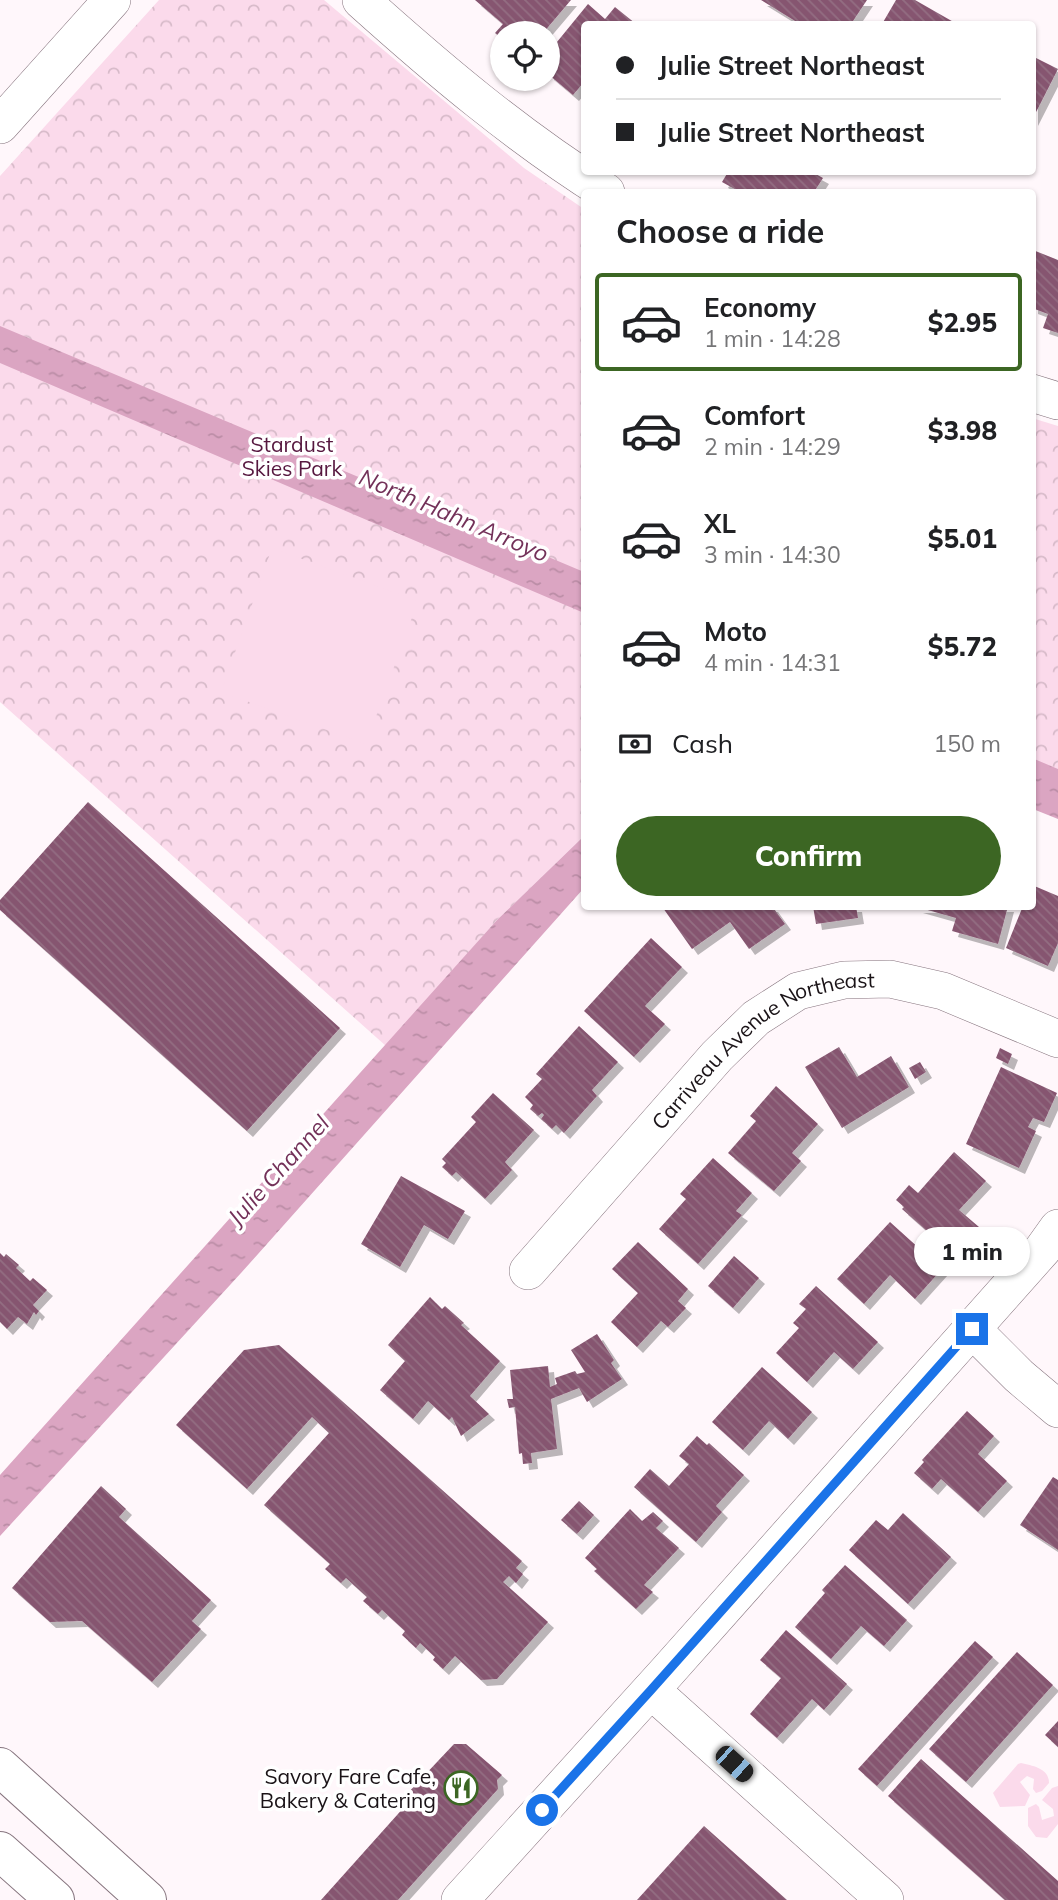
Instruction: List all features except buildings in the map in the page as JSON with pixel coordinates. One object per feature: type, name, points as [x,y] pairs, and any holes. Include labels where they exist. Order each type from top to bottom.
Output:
[{"type":"main road","points":[[0,1768],[147,1900]]},
{"type":"main road","points":[[0,1851],[55,1900]]},
{"type":"street","points":[[0,125],[112,0]]},
{"type":"street","points":[[361,0],[470,96],[569,169],[601,189]]},
{"type":"street","points":[[1036,394],[1058,401]]},
{"type":"street","name":"Carriveau Avenue Northeast","points":[[528,1271],[717,1056],[756,1018],[799,991],[844,980],[890,979],[943,990],[1058,1039]]},
{"type":"street","points":[[460,1900],[651,1690],[1043,1249],[1058,1228]]},
{"type":"street","points":[[972,1329],[1019,1376],[1058,1409]]},
{"type":"street","points":[[651,1690],[885,1900]]},
{"type":"green space","name":"Stardust Skies Park","points":[[159,0],[324,0],[524,168],[581,207],[581,839],[497,920],[386,1046],[0,702],[0,176]]},
{"type":"green space","points":[[1036,419],[1058,426],[1058,769],[1036,765]]},
{"type":"green space","points":[[272,548],[418,601],[366,744],[221,692]]},
{"type":"green space","points":[[1021,1763],[1043,1771],[1049,1783],[1036,1793],[1033,1789],[1034,1779],[1027,1776],[1020,1782],[1030,1795],[1025,1806],[1000,1807],[993,1793]]},
{"type":"green space","points":[[1058,1786],[1058,1824],[1047,1838],[1036,1837],[1028,1826],[1028,1808],[1036,1804],[1042,1820],[1054,1816],[1053,1809],[1042,1800],[1052,1788]]},
{"type":"water","points":[[0,326],[581,571],[581,612],[0,363]]},
{"type":"water","points":[[1036,760],[1058,769],[1058,819],[1036,810]]},
{"type":"water","name":"Julie Channel","points":[[581,839],[581,891],[241,1273],[0,1536],[0,1475],[497,920]]},
{"type":"place","name":"Savory Fare Cafe, Bakery & Catering","points":[[461,1788]]},
{"type":"route","points":[[542,1810],[972,1329]]},
{"type":"water label","name":"North Hahn Arroyo","points":[[454,515]]}]
